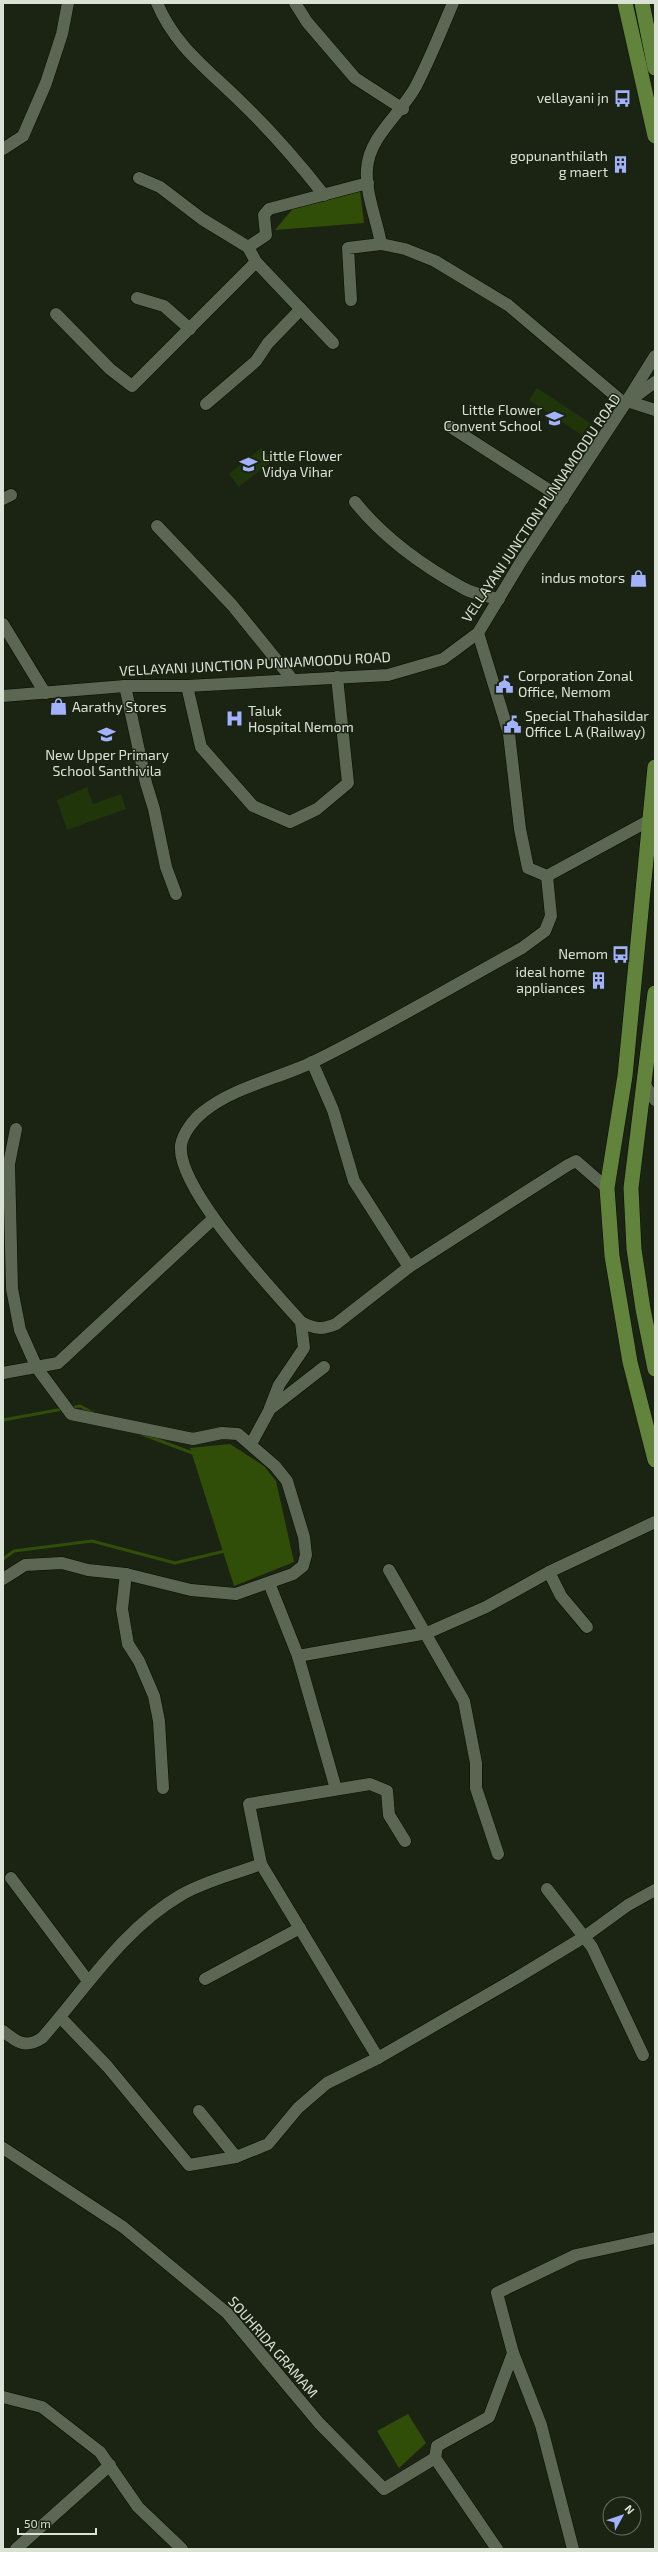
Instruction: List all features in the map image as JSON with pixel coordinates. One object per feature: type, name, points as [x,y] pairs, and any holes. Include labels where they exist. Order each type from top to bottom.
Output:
[{"type":"main road","points":[[625,3],[655,136]]},
{"type":"main road","points":[[642,3],[650,21],[655,68]]},
{"type":"main road","points":[[655,767],[625,1076],[607,1188],[612,1256],[630,1362],[655,1460]]},
{"type":"main road","points":[[655,993],[654,1016],[643,1082],[631,1188],[631,1218],[642,1309],[655,1369]]},
{"type":"main road","points":[[625,1076],[643,1082]]},
{"type":"street","points":[[3,149],[23,136],[46,82],[62,34],[68,3]]},
{"type":"street","points":[[156,3],[179,40],[199,64],[240,100],[274,135],[324,195]]},
{"type":"street","points":[[295,3],[307,22],[355,78],[403,109]]},
{"type":"street","points":[[381,244],[368,183],[367,169],[375,141],[403,109],[416,86],[453,3]]},
{"type":"street","points":[[138,178],[160,187],[202,219],[248,247],[256,262],[333,343]]},
{"type":"street","points":[[248,247],[266,235],[264,214],[269,209],[368,183]]},
{"type":"street","points":[[350,300],[348,248],[381,244],[435,261],[508,305],[626,403],[655,410]]},
{"type":"street","points":[[56,314],[110,370],[132,386],[256,262]]},
{"type":"street","points":[[137,298],[164,306],[190,329]]},
{"type":"street","points":[[206,404],[256,361],[268,343],[301,309]]},
{"type":"street","points":[[626,403],[655,356]]},
{"type":"street","name":"VELLAYANI JUNCTION PUNNAMOODU ROAD","points":[[3,696],[45,694],[125,686],[187,686],[292,679],[388,675],[443,659],[478,633],[626,403],[655,382]]},
{"type":"street","points":[[449,426],[563,499]]},
{"type":"street","points":[[355,502],[373,525],[396,544],[464,589],[499,599]]},
{"type":"street","points":[[157,526],[232,604],[292,679]]},
{"type":"street","points":[[3,624],[45,694]]},
{"type":"street","points":[[478,633],[508,734],[520,830],[528,868],[547,876]]},
{"type":"street","points":[[187,686],[201,748],[253,806],[290,822],[317,809],[348,784],[337,677]]},
{"type":"street","points":[[125,686],[166,867],[176,894]]},
{"type":"street","points":[[547,876],[650,820]]},
{"type":"street","points":[[547,876],[551,916],[545,931],[522,948],[312,1062],[228,1097],[202,1112],[185,1133],[181,1146],[184,1165],[213,1219],[301,1322],[314,1329],[324,1329],[336,1324],[409,1267],[576,1161],[607,1188]]},
{"type":"street","points":[[312,1062],[333,1110],[354,1180],[409,1267]]},
{"type":"street","points":[[643,1082],[655,1100]]},
{"type":"street","points":[[3,1579],[25,1565],[62,1563],[88,1570],[126,1574],[191,1590],[236,1594],[294,1574],[303,1566],[306,1555],[298,1512],[287,1482],[275,1466],[238,1434],[222,1433],[193,1439],[71,1414],[37,1368],[20,1330],[12,1289],[9,1164],[16,1129]]},
{"type":"street","points":[[3,1373],[58,1363],[213,1219]]},
{"type":"street","points":[[251,1444],[270,1409],[279,1385],[304,1348],[301,1322]]},
{"type":"street","points":[[270,1409],[324,1367]]},
{"type":"street","points":[[298,1656],[427,1633],[486,1607],[549,1572],[655,1522]]},
{"type":"street","points":[[390,1570],[410,1609],[427,1633],[464,1701],[476,1762],[476,1788],[498,1854]]},
{"type":"street","points":[[549,1572],[561,1596],[587,1627]]},
{"type":"street","points":[[126,1574],[122,1609],[127,1637],[154,1696],[159,1721],[163,1788]]},
{"type":"street","points":[[269,1583],[298,1656],[336,1789]]},
{"type":"street","points":[[378,2058],[261,1864],[250,1804],[370,1784],[387,1791],[389,1815],[405,1841]]},
{"type":"street","points":[[3,2031],[18,2043],[32,2044],[42,2038],[88,1981],[128,1938],[161,1908],[183,1894],[261,1864]]},
{"type":"street","points":[[11,1878],[88,1981]]},
{"type":"street","points":[[547,1889],[592,1947],[643,2055]]},
{"type":"street","points":[[60,2017],[107,2066],[189,2165],[236,2157],[268,2144],[298,2108],[327,2083],[378,2058],[584,1937],[628,1905],[655,1890]]},
{"type":"street","points":[[205,1979],[300,1928]]},
{"type":"street","points":[[199,2111],[236,2157]]},
{"type":"street","name":"SOUHRIDA GRAMAM","points":[[3,2148],[123,2227],[227,2313],[319,2423],[384,2489],[435,2458]]},
{"type":"street","points":[[574,2549],[541,2424],[512,2353],[496,2293],[576,2255],[655,2238]]},
{"type":"street","points":[[497,2549],[435,2458],[438,2446],[489,2417],[512,2353]]},
{"type":"street","points":[[3,2397],[42,2407],[53,2414],[100,2452],[138,2507],[182,2549]]},
{"type":"street","points":[[16,2549],[110,2465]]},
{"type":"shaded area","points":[[360,191],[364,223],[275,230],[295,206]]},
{"type":"shaded area","points":[[537,388],[590,423],[582,435],[529,400]]},
{"type":"shaded area","points":[[261,448],[272,461],[239,487],[229,474]]},
{"type":"shaded area","points":[[87,787],[93,804],[121,794],[126,809],[67,830],[57,800]]},
{"type":"shaded area","points":[[230,1444],[264,1466],[276,1481],[294,1562],[234,1586],[190,1448]]},
{"type":"shaded area","points":[[408,2414],[426,2443],[399,2468],[377,2431]]},
{"type":"waterway","points":[[71,1408],[80,1406],[93,1413]]},
{"type":"waterway","points":[[3,1420],[63,1409]]},
{"type":"waterway","points":[[142,1434],[195,1454]]},
{"type":"waterway","points":[[3,1559],[14,1551],[92,1541],[175,1563],[225,1551]]},
{"type":"place","name":"vellayani jn","points":[[622,98]]},
{"type":"place","name":"gopunanthilath g maert","points":[[621,164]]},
{"type":"place","name":"Little Flower Convent School","points":[[555,418]]},
{"type":"place","name":"Little Flower Vidya Vihar","points":[[249,464]]},
{"type":"place","name":"indus motors","points":[[638,578]]},
{"type":"place","name":"Corporation Zonal Office, Nemom","points":[[505,684]]},
{"type":"place","name":"Aarathy Stores","points":[[59,707]]},
{"type":"place","name":"Taluk Hospital Nemom","points":[[235,719]]},
{"type":"place","name":"Special Thahasildar Office L A (Railway)","points":[[512,724]]},
{"type":"place","name":"New Upper Primary School Santhivila","points":[[107,735]]},
{"type":"place","name":"Nemom","points":[[621,954]]},
{"type":"place","name":"ideal home appliances","points":[[598,980]]}]
